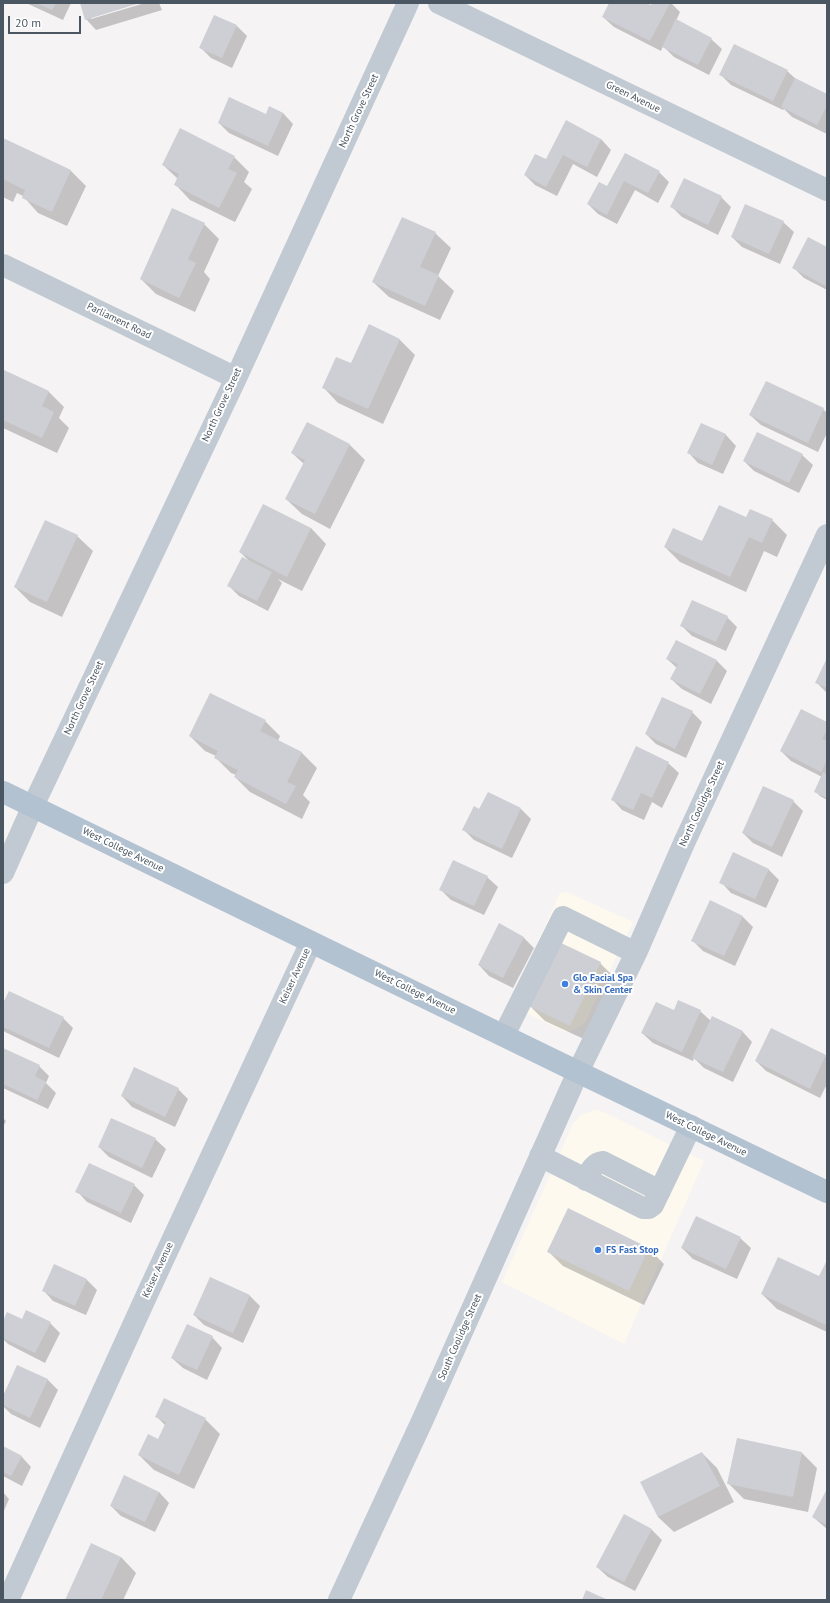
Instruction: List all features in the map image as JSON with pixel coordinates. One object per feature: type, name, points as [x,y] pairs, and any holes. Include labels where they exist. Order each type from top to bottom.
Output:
[{"type":"main road","name":"West College Avenue","points":[[3,792],[827,1192]]},
{"type":"street","name":"North Grove Street","points":[[3,873],[33,806],[236,378],[408,3]]},
{"type":"street","name":"Green Avenue","points":[[439,3],[827,190]]},
{"type":"street","name":"Parliament Road","points":[[3,265],[236,378]]},
{"type":"street","name":"North Coolidge Street","points":[[578,1072],[636,952],[684,843],[827,535]]},
{"type":"street","points":[[504,1035],[563,917],[636,952]]},
{"type":"street","name":"Keiser Avenue","points":[[8,1600],[156,1274],[311,942]]},
{"type":"street","name":"South Coolidge Street","points":[[339,1600],[423,1419],[578,1072]]},
{"type":"street","points":[[540,1156],[643,1208],[649,1208],[653,1205],[691,1126]]},
{"type":"shaded area","points":[[567,892],[633,922],[586,1020],[576,1029],[565,1032],[509,1005],[560,893]]},
{"type":"shaded area","points":[[594,1110],[601,1111],[704,1161],[624,1344],[502,1282],[573,1124],[581,1115]]},
{"type":"building","points":[[36,3],[56,3],[52,10]]},
{"type":"building","points":[[80,3],[140,3],[85,20]]},
{"type":"building","points":[[609,3],[646,3],[651,5],[652,3],[670,3],[650,41],[602,17]]},
{"type":"building","points":[[214,15],[237,25],[222,58],[199,48]]},
{"type":"building","points":[[676,19],[712,38],[698,65],[662,47]]},
{"type":"building","points":[[734,44],[788,70],[773,101],[719,75]]},
{"type":"building","points":[[795,78],[827,94],[827,105],[817,125],[781,107]]},
{"type":"building","points":[[229,97],[266,114],[269,106],[283,113],[268,146],[218,123]]},
{"type":"building","points":[[566,120],[601,139],[587,167],[563,155],[546,187],[524,175],[535,154],[546,159]]},
{"type":"building","points":[[180,128],[235,156],[228,169],[237,173],[219,208],[174,185],[179,174],[162,165]]},
{"type":"building","points":[[3,138],[71,170],[52,212],[22,198],[25,190],[3,179]]},
{"type":"building","points":[[625,153],[660,171],[648,193],[624,181],[607,215],[587,204],[599,182],[607,186]]},
{"type":"building","points":[[684,178],[722,196],[708,225],[670,207]]},
{"type":"building","points":[[745,204],[784,221],[769,254],[731,237]]},
{"type":"building","points":[[172,208],[205,223],[188,259],[196,263],[179,298],[140,279]]},
{"type":"building","points":[[402,217],[436,232],[420,267],[439,275],[425,306],[372,282]]},
{"type":"building","points":[[808,237],[827,247],[826,286],[792,268]]},
{"type":"building","points":[[369,324],[400,339],[368,409],[322,388],[336,357],[351,363]]},
{"type":"building","points":[[4,370],[49,391],[42,406],[54,412],[42,438],[3,420]]},
{"type":"building","points":[[766,381],[824,408],[808,443],[749,415]]},
{"type":"building","points":[[307,422],[350,444],[315,514],[285,499],[305,460],[291,453]]},
{"type":"building","points":[[701,423],[726,434],[712,465],[687,453]]},
{"type":"building","points":[[757,432],[803,454],[789,483],[743,461]]},
{"type":"building","points":[[263,504],[311,528],[287,577],[239,552]]},
{"type":"building","points":[[719,505],[746,517],[750,509],[773,519],[762,543],[749,537],[730,577],[664,547],[673,528],[702,541]]},
{"type":"building","points":[[45,520],[78,535],[47,602],[14,587]]},
{"type":"building","points":[[242,557],[272,572],[257,601],[227,586]]},
{"type":"building","points":[[692,600],[728,616],[716,642],[680,626]]},
{"type":"building","points":[[676,640],[717,660],[700,694],[670,679],[678,664],[666,659]]},
{"type":"building","points":[[827,660],[827,688],[815,683]]},
{"type":"building","points":[[210,693],[266,720],[260,731],[302,752],[287,782],[296,786],[286,804],[234,777],[238,770],[214,758],[218,751],[189,736]]},
{"type":"building","points":[[662,697],[693,711],[675,749],[645,734]]},
{"type":"building","points":[[801,709],[827,722],[827,730],[822,739],[827,741],[827,760],[821,772],[780,751]]},
{"type":"building","points":[[636,746],[669,762],[652,798],[641,793],[633,810],[611,800]]},
{"type":"building","points":[[823,772],[827,774],[827,798],[814,792]]},
{"type":"building","points":[[763,786],[794,800],[772,847],[742,833]]},
{"type":"building","points":[[488,792],[521,808],[502,849],[462,830],[474,806],[479,809]]},
{"type":"building","points":[[733,852],[769,869],[755,899],[719,883]]},
{"type":"building","points":[[453,860],[488,876],[474,906],[439,890]]},
{"type":"building","points":[[710,900],[743,916],[724,956],[691,941]]},
{"type":"building","points":[[499,923],[524,937],[503,978],[478,965]]},
{"type":"building","name":"Glo Facial Spa & Skin Center","points":[[559,942],[601,962],[570,1026],[529,1006]]},
{"type":"building","points":[[9,991],[64,1017],[49,1048],[3,1027],[3,1003]]},
{"type":"building","points":[[678,1000],[701,1010],[682,1052],[641,1033],[656,1002],[674,1010]]},
{"type":"building","points":[[712,1016],[743,1031],[723,1072],[692,1058]]},
{"type":"building","points":[[771,1028],[826,1055],[810,1089],[755,1061]]},
{"type":"building","points":[[3,1048],[40,1065],[35,1076],[46,1082],[37,1100],[3,1084]]},
{"type":"building","points":[[134,1067],[179,1088],[165,1117],[121,1096]]},
{"type":"building","points":[[111,1118],[156,1138],[142,1168],[98,1147]]},
{"type":"building","points":[[89,1163],[135,1184],[121,1213],[75,1192]]},
{"type":"building","name":"FS Fast Stop","points":[[568,1208],[649,1248],[629,1291],[547,1252]]},
{"type":"building","points":[[696,1216],[741,1237],[726,1269],[681,1248]]},
{"type":"building","points":[[778,1257],[819,1276],[827,1262],[826,1325],[761,1294]]},
{"type":"building","points":[[54,1264],[87,1279],[75,1306],[42,1291]]},
{"type":"building","points":[[210,1277],[250,1295],[233,1333],[193,1315]]},
{"type":"building","points":[[26,1310],[51,1322],[35,1353],[3,1338],[3,1321],[7,1312],[22,1319]]},
{"type":"building","points":[[187,1324],[213,1336],[197,1370],[171,1358]]},
{"type":"building","points":[[17,1365],[48,1379],[30,1418],[3,1405],[3,1396]]},
{"type":"building","points":[[164,1398],[206,1418],[179,1475],[138,1455],[148,1434],[158,1439],[166,1422],[155,1417]]},
{"type":"building","points":[[737,1438],[802,1452],[793,1497],[727,1484]]},
{"type":"building","points":[[3,1446],[22,1456],[11,1476],[3,1472]]},
{"type":"building","points":[[702,1452],[720,1486],[658,1517],[640,1482]]},
{"type":"building","points":[[124,1475],[159,1492],[145,1522],[110,1506]]},
{"type":"building","points":[[827,1489],[827,1525],[812,1517]]},
{"type":"building","points":[[624,1514],[652,1529],[624,1582],[596,1567]]},
{"type":"building","points":[[91,1543],[121,1557],[101,1600],[65,1600]]},
{"type":"building","points":[[586,1590],[608,1600],[582,1600]]},
{"type":"place","name":"Glo Facial Spa & Skin Center","points":[[565,984]]},
{"type":"place","name":"FS Fast Stop","points":[[598,1250]]}]
